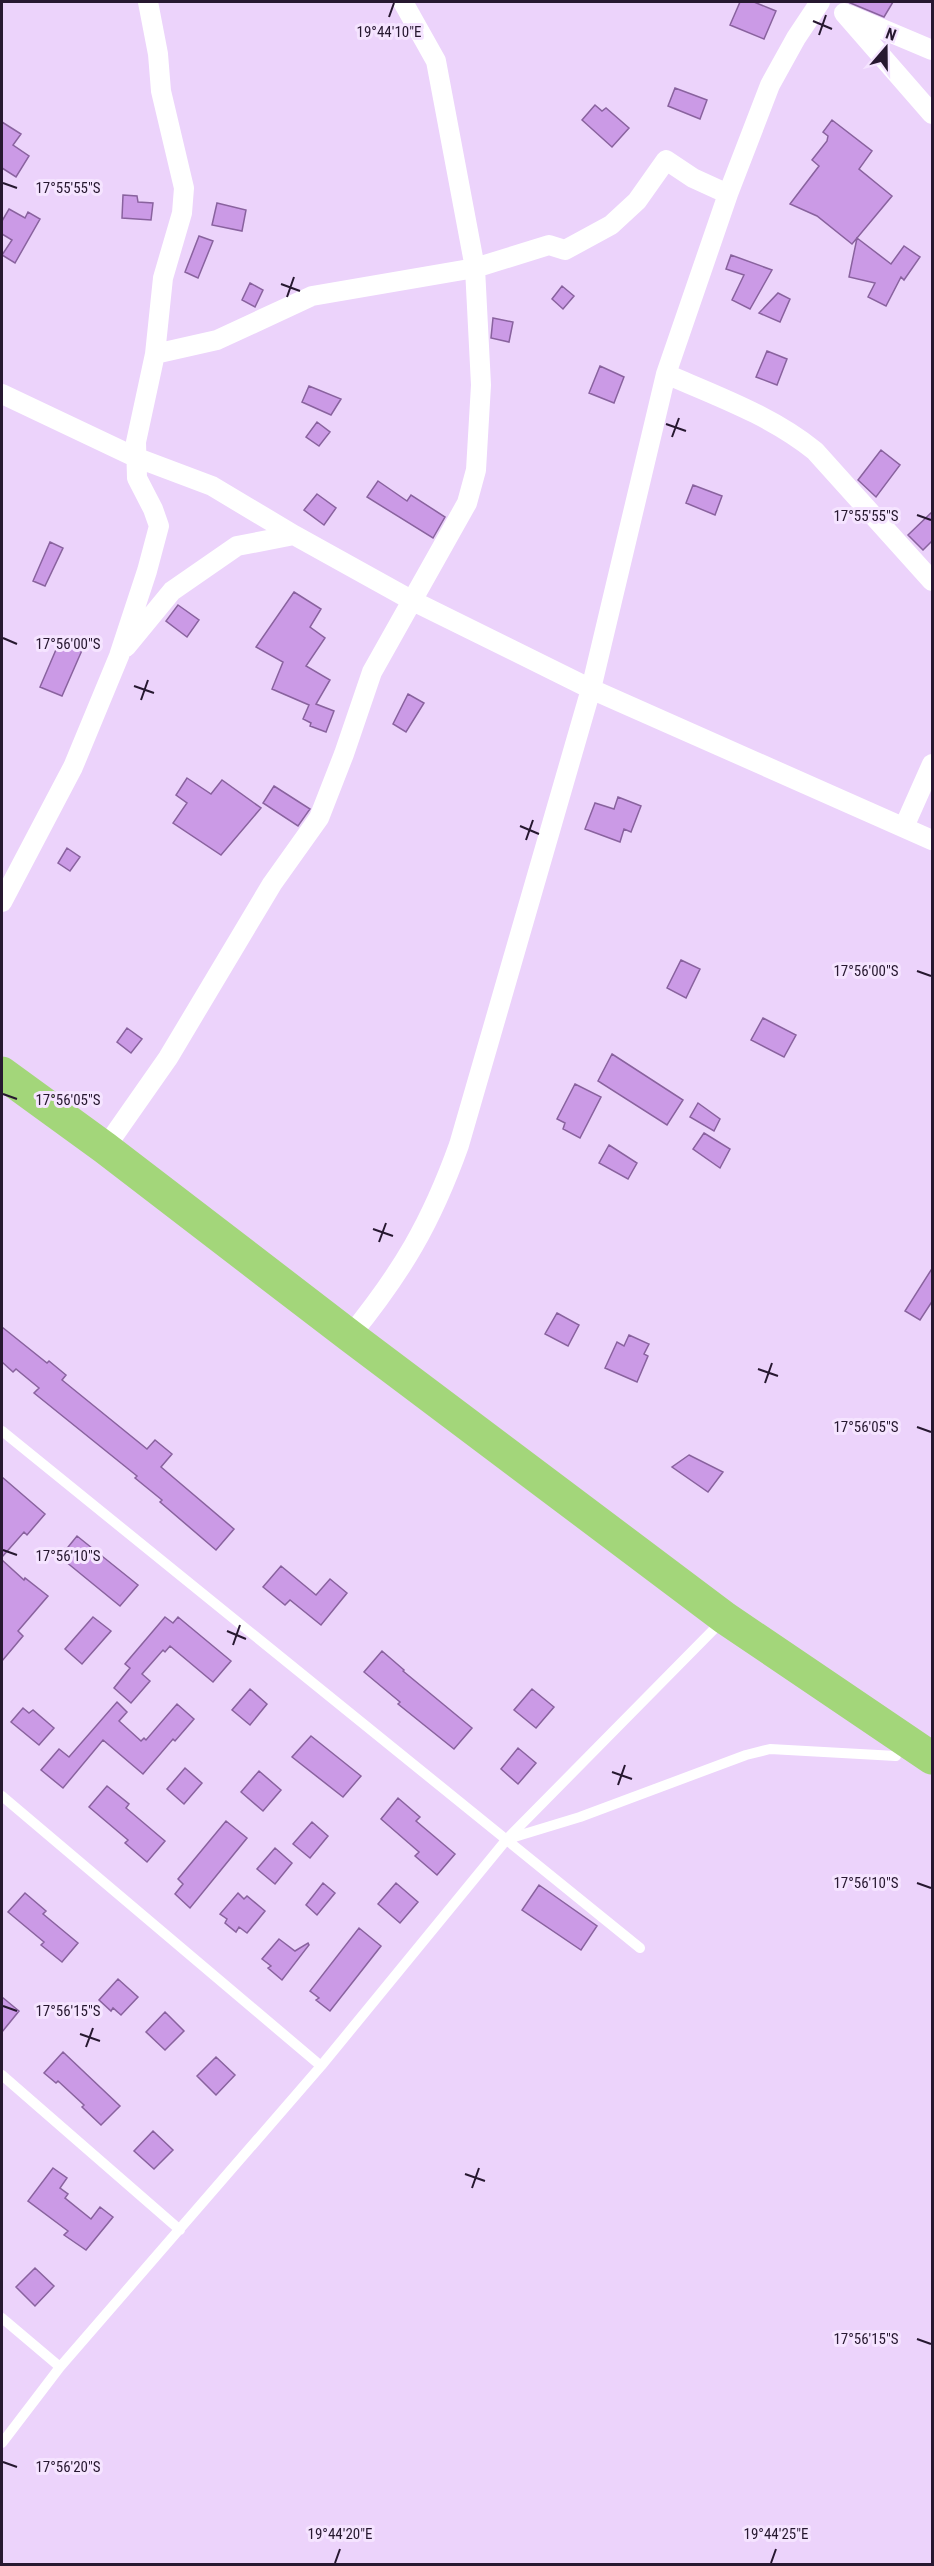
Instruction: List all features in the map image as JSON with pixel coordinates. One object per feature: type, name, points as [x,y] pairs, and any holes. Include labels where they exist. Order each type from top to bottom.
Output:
[{"type":"highway","points":[[2,1073],[105,1148],[350,1336],[725,1618],[933,1758]]},
{"type":"highway","points":[[725,1618],[810,1692],[933,1782]]},
{"type":"street","points":[[2,902],[73,767],[118,656],[147,571],[159,526],[138,478],[135,457],[136,442],[155,354],[163,278],[182,213],[184,195],[161,91],[158,54],[148,2]]},
{"type":"street","points":[[105,1148],[168,1058],[272,884],[319,818],[372,672],[467,503],[476,470],[481,384],[475,268],[436,62],[403,2]]},
{"type":"street","points":[[350,1336],[382,1296],[411,1254],[443,1189],[465,1122],[591,689],[666,374],[728,194],[770,85],[796,38],[820,2]]},
{"type":"street","points":[[839,7],[933,50]]},
{"type":"street","points":[[839,7],[933,114]]},
{"type":"street","points":[[155,354],[217,340],[312,296],[475,268],[549,245],[565,250],[611,225],[637,201],[666,160],[693,178],[728,194]]},
{"type":"street","points":[[666,374],[735,404],[803,441],[815,451],[933,581]]},
{"type":"street","points":[[2,394],[135,457],[212,486],[413,601],[591,689],[933,840]]},
{"type":"street","points":[[118,656],[172,591],[237,546],[294,534]]},
{"type":"street","points":[[904,827],[933,764]]},
{"type":"lane","points":[[2,1431],[640,1948]]},
{"type":"lane","points":[[2,2443],[60,2367],[321,2066],[507,1839],[725,1618]]},
{"type":"lane","points":[[507,1839],[580,1817],[746,1755],[770,1749],[896,1756]]},
{"type":"lane","points":[[2,1796],[321,2066]]},
{"type":"lane","points":[[2,2074],[180,2230]]},
{"type":"lane","points":[[2,2318],[60,2367]]},
{"type":"building","points":[[740,2],[754,2],[776,11],[764,39],[730,25]]},
{"type":"building","points":[[848,2],[893,2],[884,17]]},
{"type":"building","points":[[675,88],[707,100],[700,119],[668,106]]},
{"type":"building","points":[[595,105],[602,111],[606,108],[629,128],[612,147],[582,120]]},
{"type":"building","points":[[832,120],[872,151],[859,169],[892,196],[852,244],[817,216],[790,204],[819,166],[812,160],[827,141],[828,136],[823,132]]},
{"type":"building","points":[[2,122],[21,134],[13,145],[29,156],[16,177],[2,168]]},
{"type":"building","points":[[123,195],[137,196],[138,202],[153,203],[151,220],[122,218]]},
{"type":"building","points":[[217,203],[246,210],[242,231],[212,225]]},
{"type":"building","points":[[9,209],[25,218],[28,212],[40,219],[15,263],[2,255],[12,240],[2,234],[2,221]]},
{"type":"building","points":[[199,236],[213,241],[198,278],[185,272]]},
{"type":"building","points":[[857,238],[891,264],[904,246],[920,257],[904,280],[901,277],[886,306],[868,297],[875,283],[849,277]]},
{"type":"building","points":[[731,255],[772,270],[750,309],[732,300],[744,275],[726,269]]},
{"type":"building","points":[[250,283],[263,290],[255,307],[242,300]]},
{"type":"building","points":[[562,286],[574,296],[563,309],[552,299]]},
{"type":"building","points":[[778,293],[790,299],[780,322],[759,313]]},
{"type":"building","points":[[493,318],[513,322],[509,342],[491,338]]},
{"type":"building","points":[[767,351],[787,359],[777,385],[756,377]]},
{"type":"building","points":[[600,366],[624,377],[614,403],[589,393]]},
{"type":"building","points":[[309,386],[341,399],[331,415],[302,402]]},
{"type":"building","points":[[317,422],[330,432],[319,446],[306,437]]},
{"type":"building","points":[[881,450],[900,465],[876,497],[858,480]]},
{"type":"building","points":[[378,481],[407,501],[411,495],[445,517],[433,538],[367,497]]},
{"type":"building","points":[[693,485],[722,496],[715,515],[686,503]]},
{"type":"building","points":[[317,494],[336,508],[324,525],[304,510]]},
{"type":"building","points":[[933,511],[933,540],[923,550],[908,535]]},
{"type":"building","points":[[50,542],[63,548],[45,586],[33,581]]},
{"type":"building","points":[[294,592],[321,609],[310,627],[325,638],[306,666],[330,680],[316,704],[334,711],[326,732],[310,726],[311,723],[303,719],[309,705],[272,689],[283,662],[256,647]]},
{"type":"building","points":[[178,605],[199,620],[187,637],[166,621]]},
{"type":"building","points":[[61,638],[83,648],[62,696],[40,687]]},
{"type":"building","points":[[408,694],[424,703],[406,732],[393,724]]},
{"type":"building","points":[[187,778],[211,794],[222,780],[261,808],[221,855],[173,823],[187,803],[176,795]]},
{"type":"building","points":[[274,786],[310,809],[298,826],[263,803]]},
{"type":"building","points":[[618,797],[641,806],[631,832],[624,829],[620,842],[585,829],[595,803],[614,809]]},
{"type":"building","points":[[67,848],[80,857],[70,871],[58,863]]},
{"type":"building","points":[[681,960],[700,969],[686,998],[667,988]]},
{"type":"building","points":[[763,1018],[796,1035],[784,1057],[751,1040]]},
{"type":"building","points":[[127,1028],[142,1039],[131,1053],[117,1042]]},
{"type":"building","points":[[612,1054],[683,1100],[667,1125],[598,1081]]},
{"type":"building","points":[[575,1084],[601,1097],[580,1138],[563,1129],[565,1123],[557,1119]]},
{"type":"building","points":[[698,1103],[720,1119],[714,1131],[690,1117]]},
{"type":"building","points":[[704,1133],[730,1149],[720,1168],[693,1149]]},
{"type":"building","points":[[609,1145],[637,1163],[628,1179],[599,1163]]},
{"type":"building","points":[[933,1267],[933,1300],[920,1320],[905,1311]]},
{"type":"building","points":[[557,1313],[579,1325],[568,1346],[545,1334]]},
{"type":"building","points":[[2,1327],[66,1375],[62,1380],[147,1449],[155,1440],[172,1454],[161,1467],[234,1529],[216,1550],[160,1502],[162,1500],[135,1478],[137,1476],[34,1393],[39,1388],[16,1369],[13,1372],[2,1362]]},
{"type":"building","points":[[629,1335],[649,1344],[644,1354],[648,1356],[637,1382],[605,1368],[617,1342],[624,1346]]},
{"type":"building","points":[[689,1455],[723,1472],[708,1492],[672,1467]]},
{"type":"building","points":[[2,1477],[45,1514],[27,1535],[24,1532],[2,1557]]},
{"type":"building","points":[[77,1536],[138,1585],[120,1606],[60,1557]]},
{"type":"building","points":[[2,1560],[24,1580],[25,1578],[48,1596],[18,1631],[23,1636],[2,1661]]},
{"type":"building","points":[[281,1566],[316,1595],[330,1579],[347,1593],[321,1625],[290,1600],[285,1605],[263,1587]]},
{"type":"building","points":[[93,1617],[111,1631],[82,1664],[65,1649]]},
{"type":"building","points":[[165,1617],[173,1623],[178,1617],[231,1661],[213,1682],[170,1646],[165,1652],[163,1650],[142,1674],[150,1681],[131,1703],[114,1688],[130,1668],[125,1664]]},
{"type":"building","points":[[382,1651],[472,1728],[454,1749],[398,1704],[400,1702],[364,1672]]},
{"type":"building","points":[[250,1689],[267,1704],[250,1725],[232,1710]]},
{"type":"building","points":[[532,1689],[554,1707],[536,1728],[514,1710]]},
{"type":"building","points":[[117,1702],[127,1712],[119,1721],[141,1741],[144,1738],[146,1740],[177,1704],[194,1719],[143,1774],[103,1740],[63,1788],[41,1770],[59,1749],[69,1757]]},
{"type":"building","points":[[23,1708],[29,1713],[33,1710],[54,1728],[39,1745],[11,1722]]},
{"type":"building","points":[[311,1736],[361,1776],[343,1797],[292,1757]]},
{"type":"building","points":[[518,1748],[536,1763],[518,1784],[501,1769]]},
{"type":"building","points":[[185,1768],[202,1783],[184,1804],[167,1789]]},
{"type":"building","points":[[259,1771],[281,1790],[263,1811],[241,1792]]},
{"type":"building","points":[[107,1786],[129,1804],[126,1808],[165,1841],[147,1862],[125,1843],[128,1840],[89,1807]]},
{"type":"building","points":[[398,1798],[420,1817],[416,1821],[455,1854],[437,1875],[415,1856],[419,1852],[381,1819]]},
{"type":"building","points":[[226,1821],[247,1838],[190,1908],[175,1894],[183,1884],[178,1879]]},
{"type":"building","points":[[312,1822],[328,1836],[310,1858],[293,1844]]},
{"type":"building","points":[[275,1848],[292,1863],[275,1884],[257,1869]]},
{"type":"building","points":[[323,1883],[335,1893],[317,1915],[306,1905]]},
{"type":"building","points":[[396,1883],[418,1902],[400,1923],[378,1904]]},
{"type":"building","points":[[539,1885],[597,1926],[581,1950],[522,1910]]},
{"type":"building","points":[[25,1893],[46,1911],[43,1914],[78,1943],[62,1962],[41,1945],[44,1942],[8,1912]]},
{"type":"building","points":[[238,1893],[244,1899],[247,1896],[265,1911],[247,1933],[239,1927],[236,1932],[225,1923],[227,1919],[220,1914]]},
{"type":"building","points":[[359,1928],[381,1946],[330,2011],[316,2000],[319,1998],[310,1991]]},
{"type":"building","points":[[279,1939],[295,1951],[308,1943],[309,1945],[282,1980],[268,1968],[271,1966],[262,1959]]},
{"type":"building","points":[[118,1979],[138,1997],[121,2015],[113,2008],[111,2011],[99,2000]]},
{"type":"building","points":[[2,1997],[19,2011],[2,2032]]},
{"type":"building","points":[[165,2012],[184,2031],[165,2050],[146,2032]]},
{"type":"building","points":[[63,2052],[120,2106],[101,2125],[82,2107],[84,2105],[58,2081],[56,2083],[44,2073]]},
{"type":"building","points":[[216,2057],[235,2075],[216,2095],[197,2076]]},
{"type":"building","points":[[153,2131],[173,2150],[154,2169],[134,2151]]},
{"type":"building","points":[[53,2168],[67,2178],[60,2188],[68,2194],[65,2198],[91,2219],[100,2207],[113,2217],[86,2250],[64,2235],[68,2231],[28,2201]]},
{"type":"building","points":[[35,2268],[54,2286],[35,2306],[16,2287]]}]
